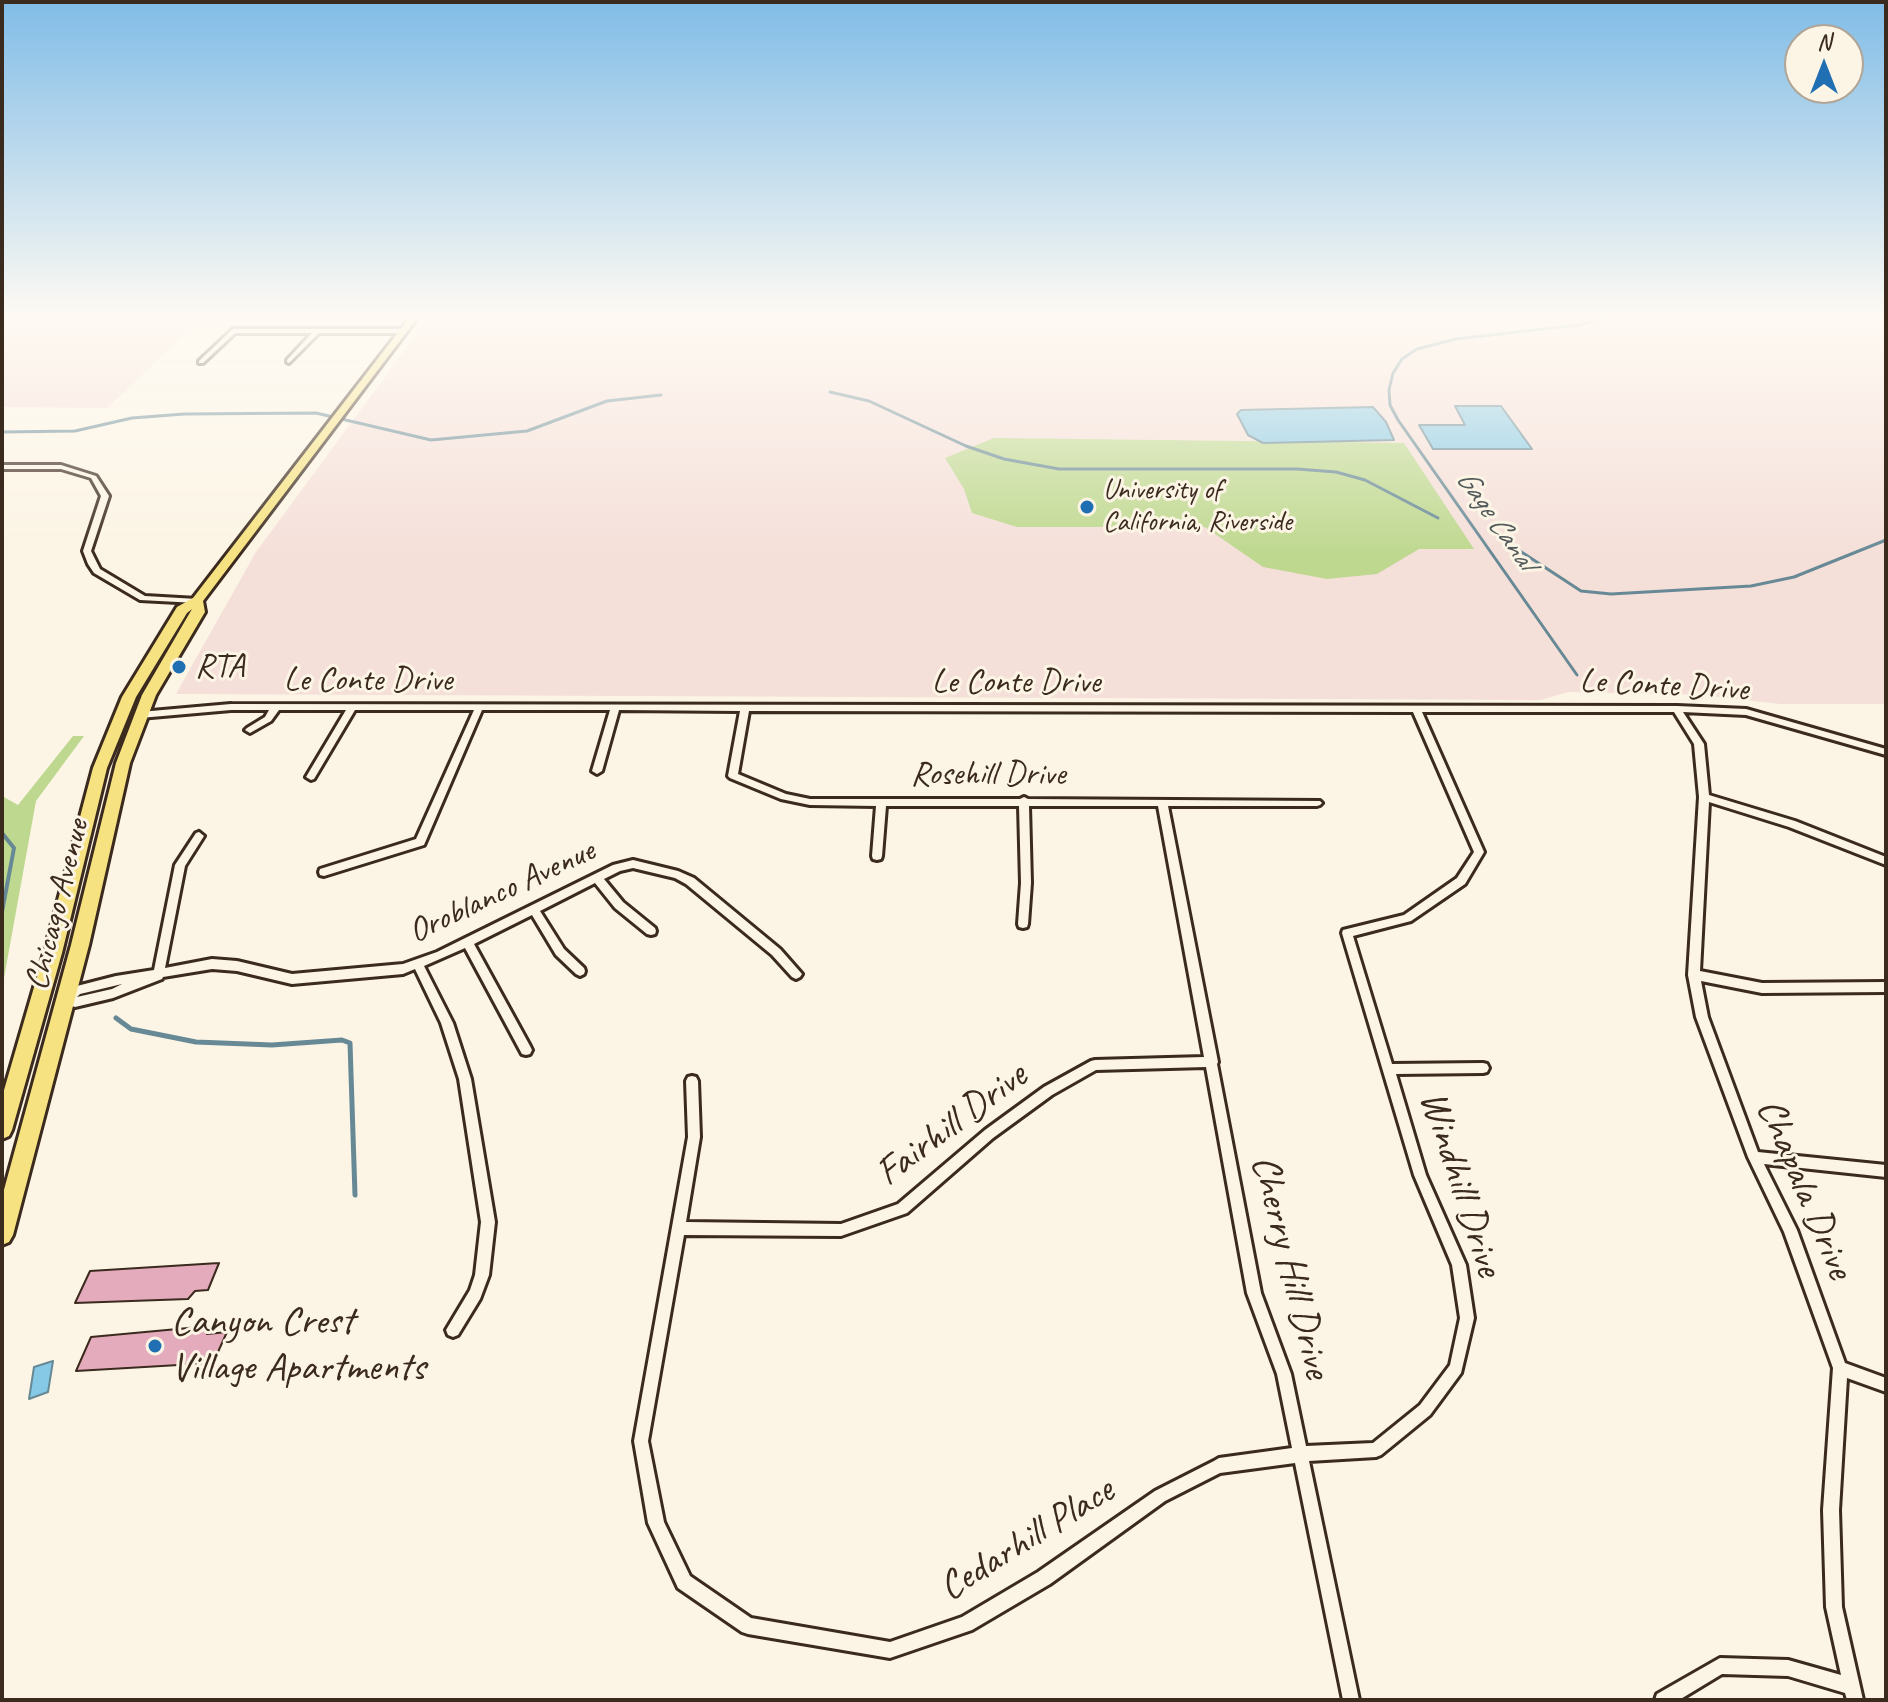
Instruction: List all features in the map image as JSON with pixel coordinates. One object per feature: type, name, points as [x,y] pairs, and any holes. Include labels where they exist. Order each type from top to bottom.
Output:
[{"type":"main road","name":"Chicago Avenue","points":[[2,1130],[110,739],[147,664],[182,610],[197,601],[353,396]]},
{"type":"main road","name":"Chicago Avenue","points":[[2,1235],[65,999],[123,763],[140,715],[176,646],[199,612],[197,601]]},
{"type":"main road","points":[[140,715],[132,713],[131,707],[151,669],[147,664]]},
{"type":"main road","points":[[110,739],[140,715]]},
{"type":"street","points":[[2,467],[61,467],[94,477],[105,496],[87,551],[92,564],[143,598],[197,601]]},
{"type":"street","points":[[250,730],[268,719],[276,707]]},
{"type":"street","name":"Le Conte Drive","points":[[140,715],[201,708],[276,707],[1677,709],[1746,712],[1886,752]]},
{"type":"street","points":[[311,777],[352,707]]},
{"type":"street","points":[[324,872],[420,842],[479,708]]},
{"type":"street","points":[[597,771],[615,708]]},
{"type":"street","name":"Rosehill Drive","points":[[745,708],[733,776],[797,799],[1317,803]]},
{"type":"street","name":"Windhill Drive","points":[[1302,1454],[1376,1450],[1425,1410],[1456,1368],[1467,1318],[1459,1265],[1420,1175],[1347,933],[1407,918],[1461,881],[1479,852],[1416,709]]},
{"type":"street","name":"Chapala Drive","points":[[1677,709],[1699,744],[1704,797],[1694,975],[1702,1017],[1754,1157],[1790,1230],[1840,1368],[1831,1510],[1834,1607],[1853,1693]]},
{"type":"street","points":[[1704,797],[1792,824],[1886,861]]},
{"type":"street","points":[[1023,924],[1026,883],[1024,800]]},
{"type":"street","points":[[877,856],[881,802]]},
{"type":"street","name":"Cherry Hill Drive","points":[[1162,802],[1254,1293],[1284,1374],[1351,1700]]},
{"type":"street","points":[[158,976],[180,865],[199,836]]},
{"type":"street","name":"Oroblanco Avenue","points":[[65,999],[75,1002],[113,993],[139,986],[158,976],[212,964],[237,966],[292,979],[418,965],[597,878],[633,864],[690,881],[776,952],[796,974]]},
{"type":"street","points":[[597,878],[619,905],[651,931]]},
{"type":"street","points":[[534,909],[560,952],[580,971]]},
{"type":"street","points":[[467,942],[526,1050]]},
{"type":"street","points":[[418,965],[447,1023],[465,1079],[488,1222],[482,1275],[475,1294],[453,1330]]},
{"type":"street","points":[[1694,975],[1762,988],[1886,987]]},
{"type":"street","name":"Fairhill Drive","points":[[680,1228],[841,1230],[902,1209],[989,1134],[1048,1091],[1095,1065],[1212,1062]]},
{"type":"street","name":"Windhill Drive","points":[[1389,1069],[1483,1068]]},
{"type":"street","name":"Cedarhill Place","points":[[692,1081],[694,1137],[641,1441],[656,1523],[684,1582],[748,1626],[890,1650],[966,1624],[1044,1578],[1160,1496],[1219,1466],[1302,1454]]},
{"type":"street","points":[[1754,1157],[1886,1171]]},
{"type":"street","points":[[1840,1368],[1886,1385]]},
{"type":"street","points":[[1663,1700],[1720,1666],[1788,1668],[1853,1693]]},
{"type":"shaded area","points":[[2,396],[119,396],[107,408],[2,407]]},
{"type":"shaded area","name":"University of California, Riverside","points":[[371,396],[1886,396],[1886,704],[1780,704],[1701,695],[1568,692],[1541,700],[176,694],[256,552]]},
{"type":"green space","points":[[994,438],[1404,443],[1474,549],[1419,549],[1377,574],[1327,579],[1263,567],[1205,527],[1017,527],[972,513],[964,489],[945,458]]},
{"type":"green space","points":[[73,736],[84,736],[36,801],[2,989],[2,796],[18,805]]},
{"type":"water","points":[[1455,406],[1501,406],[1532,449],[1433,449],[1419,425],[1465,425]]},
{"type":"water","points":[[1373,407],[1386,422],[1394,440],[1263,443],[1248,435],[1237,414],[1241,410]]},
{"type":"water","points":[[53,1361],[48,1392],[29,1399],[34,1367]]},
{"type":"building","name":"Canyon Crest Village Apartments","points":[[219,1263],[208,1290],[195,1291],[188,1299],[75,1303],[90,1271]]},
{"type":"building","name":"Canyon Crest Village Apartments","points":[[210,1326],[207,1334],[227,1332],[213,1363],[76,1371],[91,1337]]},
{"type":"waterway","points":[[2,432],[75,431],[132,418],[184,414],[316,413],[431,440],[527,431],[607,401],[648,396]]},
{"type":"waterway","points":[[849,396],[869,401],[966,446],[1004,459],[1059,469],[1297,469],[1336,472],[1365,480],[1438,518]]},
{"type":"waterway","name":"Gage Canal","points":[[1389,396],[1398,420],[1577,675]]},
{"type":"waterway","points":[[1494,534],[1581,591],[1611,594],[1751,586],[1794,577],[1886,540]]},
{"type":"waterway","points":[[2,833],[14,848],[2,912]]},
{"type":"waterway","points":[[116,1018],[131,1029],[196,1042],[272,1045],[342,1040],[350,1043],[355,1195]]},
{"type":"place","name":"University of California, Riverside","points":[[1087,507]]},
{"type":"place","name":"RTA","points":[[179,667]]},
{"type":"place","name":"Canyon Crest Village Apartments","points":[[155,1346]]}]
